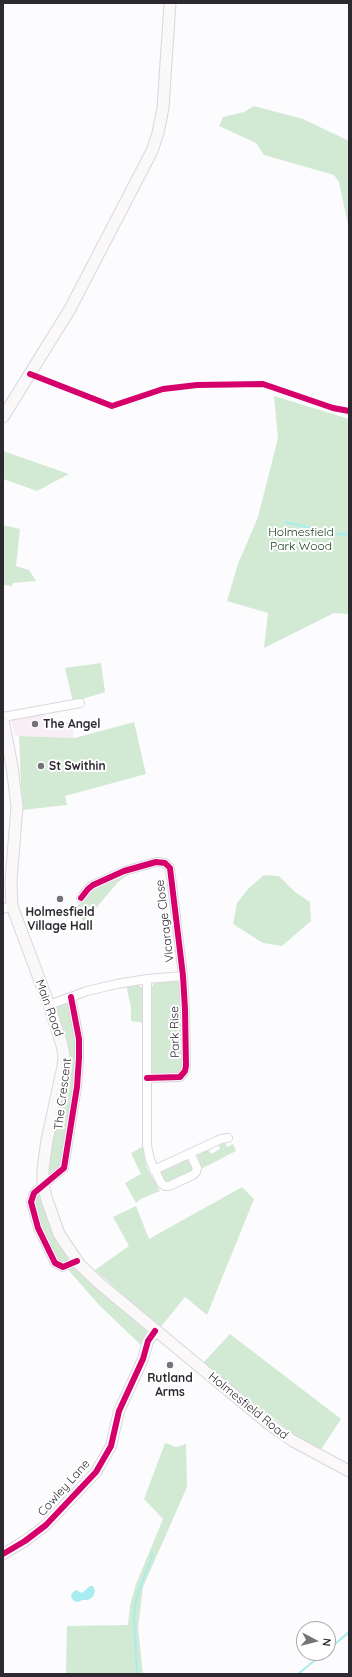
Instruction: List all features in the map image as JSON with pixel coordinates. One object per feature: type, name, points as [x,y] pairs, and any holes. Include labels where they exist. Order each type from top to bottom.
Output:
[{"type":"main road","points":[[3,417],[70,309],[152,151],[158,133],[162,108],[170,3]]},
{"type":"main road","name":"Main Road","points":[[3,720],[12,766],[17,806],[8,907],[49,1005],[64,1056],[44,1155],[44,1184],[50,1210],[59,1234],[77,1261],[100,1284],[155,1330]]},
{"type":"main road","name":"Holmesfield Road","points":[[155,1330],[281,1433],[318,1456],[349,1471]]},
{"type":"street","points":[[3,717],[80,703]]},
{"type":"street","name":"Vicarage Close","points":[[81,898],[93,885],[124,871],[156,862],[168,865],[172,878],[183,976]]},
{"type":"street","points":[[49,1005],[102,987],[147,979],[183,976]]},
{"type":"street","name":"Park Rise","points":[[147,1078],[180,1077],[185,1071],[186,1009],[183,976]]},
{"type":"street","points":[[147,979],[147,1145],[154,1170],[161,1183],[165,1186],[169,1186],[196,1172],[197,1168],[190,1153]]},
{"type":"street","name":"The Crescent","points":[[44,1184],[64,1168],[77,1087],[79,1040],[71,997]]},
{"type":"street","points":[[154,1170],[221,1139],[228,1138]]},
{"type":"street","points":[[44,1184],[34,1193],[31,1202],[43,1242],[58,1266],[63,1267],[77,1261]]},
{"type":"street","name":"Cowley Lane","points":[[3,1554],[46,1525],[96,1472],[111,1446],[118,1412],[143,1359],[148,1341],[155,1330]]},
{"type":"shaded area","points":[[45,711],[46,724],[72,721],[74,738],[15,736],[11,720]]},
{"type":"green space","points":[[254,106],[303,119],[349,141],[349,229],[339,182],[334,175],[264,155],[256,143],[219,126],[223,117],[244,112]]},
{"type":"green space","name":"Holmesfield Park Wood","points":[[274,396],[349,419],[349,614],[334,613],[264,648],[268,613],[227,601],[238,564],[258,517],[278,438]]},
{"type":"green space","points":[[3,451],[69,474],[37,491],[3,479]]},
{"type":"green space","points":[[3,525],[20,529],[16,566],[29,570],[36,581],[13,583],[12,586],[4,585]]},
{"type":"green space","points":[[101,663],[105,692],[73,702],[65,668]]},
{"type":"green space","points":[[134,722],[146,774],[65,796],[67,805],[22,810],[19,736],[75,738]]},
{"type":"green space","points":[[131,873],[118,882],[86,920],[83,921],[76,906],[83,902],[89,892]]},
{"type":"green space","points":[[264,875],[279,876],[295,892],[310,902],[311,921],[282,946],[263,943],[233,924],[237,903],[249,888]]},
{"type":"green space","points":[[176,981],[179,983],[184,1032],[182,1070],[171,1075],[158,1076],[153,1074],[151,1069],[150,990],[155,982]]},
{"type":"green space","points":[[138,984],[144,990],[145,1023],[131,1021],[131,1007],[126,985]]},
{"type":"green space","points":[[66,1004],[70,1005],[76,1030],[76,1060],[71,1111],[62,1166],[52,1175],[49,1175],[47,1173],[47,1166],[64,1080],[54,1008]]},
{"type":"green space","points":[[224,1141],[227,1147],[233,1144],[236,1151],[201,1169],[197,1154],[208,1149],[211,1154],[220,1149],[218,1144]]},
{"type":"green space","points":[[144,1146],[144,1156],[147,1168],[160,1191],[141,1199],[136,1203],[125,1183],[141,1174],[131,1153]]},
{"type":"green space","points":[[185,1158],[189,1158],[193,1170],[190,1174],[171,1183],[164,1182],[160,1174],[162,1171]]},
{"type":"green space","points":[[242,1187],[254,1199],[207,1315],[185,1297],[160,1328],[95,1270],[129,1246],[113,1217],[136,1206],[149,1239]]},
{"type":"green space","points":[[40,1193],[52,1226],[147,1329],[143,1347],[99,1305],[63,1264],[58,1261],[39,1221],[36,1204]]},
{"type":"green space","points":[[230,1334],[341,1419],[320,1451],[297,1437],[203,1363]]},
{"type":"green space","points":[[165,1443],[176,1447],[186,1444],[187,1487],[143,1587],[138,1628],[143,1674],[66,1674],[67,1626],[128,1625],[130,1605],[136,1584],[163,1519],[144,1499]]},
{"type":"water","points":[[90,1586],[93,1586],[95,1591],[93,1597],[88,1600],[78,1602],[74,1601],[71,1597],[72,1593],[76,1590],[82,1593]]},
{"type":"waterway","points":[[285,522],[331,533],[349,535]]},
{"type":"waterway","points":[[137,1674],[134,1618],[136,1599],[151,1559],[152,1552]]},
{"type":"waterway","points":[[336,1643],[349,1632]]},
{"type":"waterway","points":[[298,1674],[314,1661]]},
{"type":"cycle path","points":[[30,374],[112,406],[163,389],[197,385],[263,384],[333,408],[349,411]]},
{"type":"cycle path","points":[[81,898],[93,885],[124,871],[156,862],[165,863],[170,868],[183,976],[186,1066],[185,1071],[180,1077],[147,1078]]},
{"type":"cycle path","points":[[71,997],[79,1039],[79,1058],[77,1087],[64,1168],[34,1193],[31,1202],[38,1228],[55,1263],[63,1267],[77,1261]]},
{"type":"cycle path","points":[[3,1554],[25,1541],[46,1525],[96,1472],[111,1446],[119,1411],[143,1359],[148,1341],[155,1331]]},
{"type":"place","name":"The Angel","points":[[35,724]]},
{"type":"place","name":"St Swithin","points":[[41,766]]},
{"type":"place","name":"Holmesfield Village Hall","points":[[60,899]]},
{"type":"place","name":"Rutland Arms","points":[[170,1365]]}]
